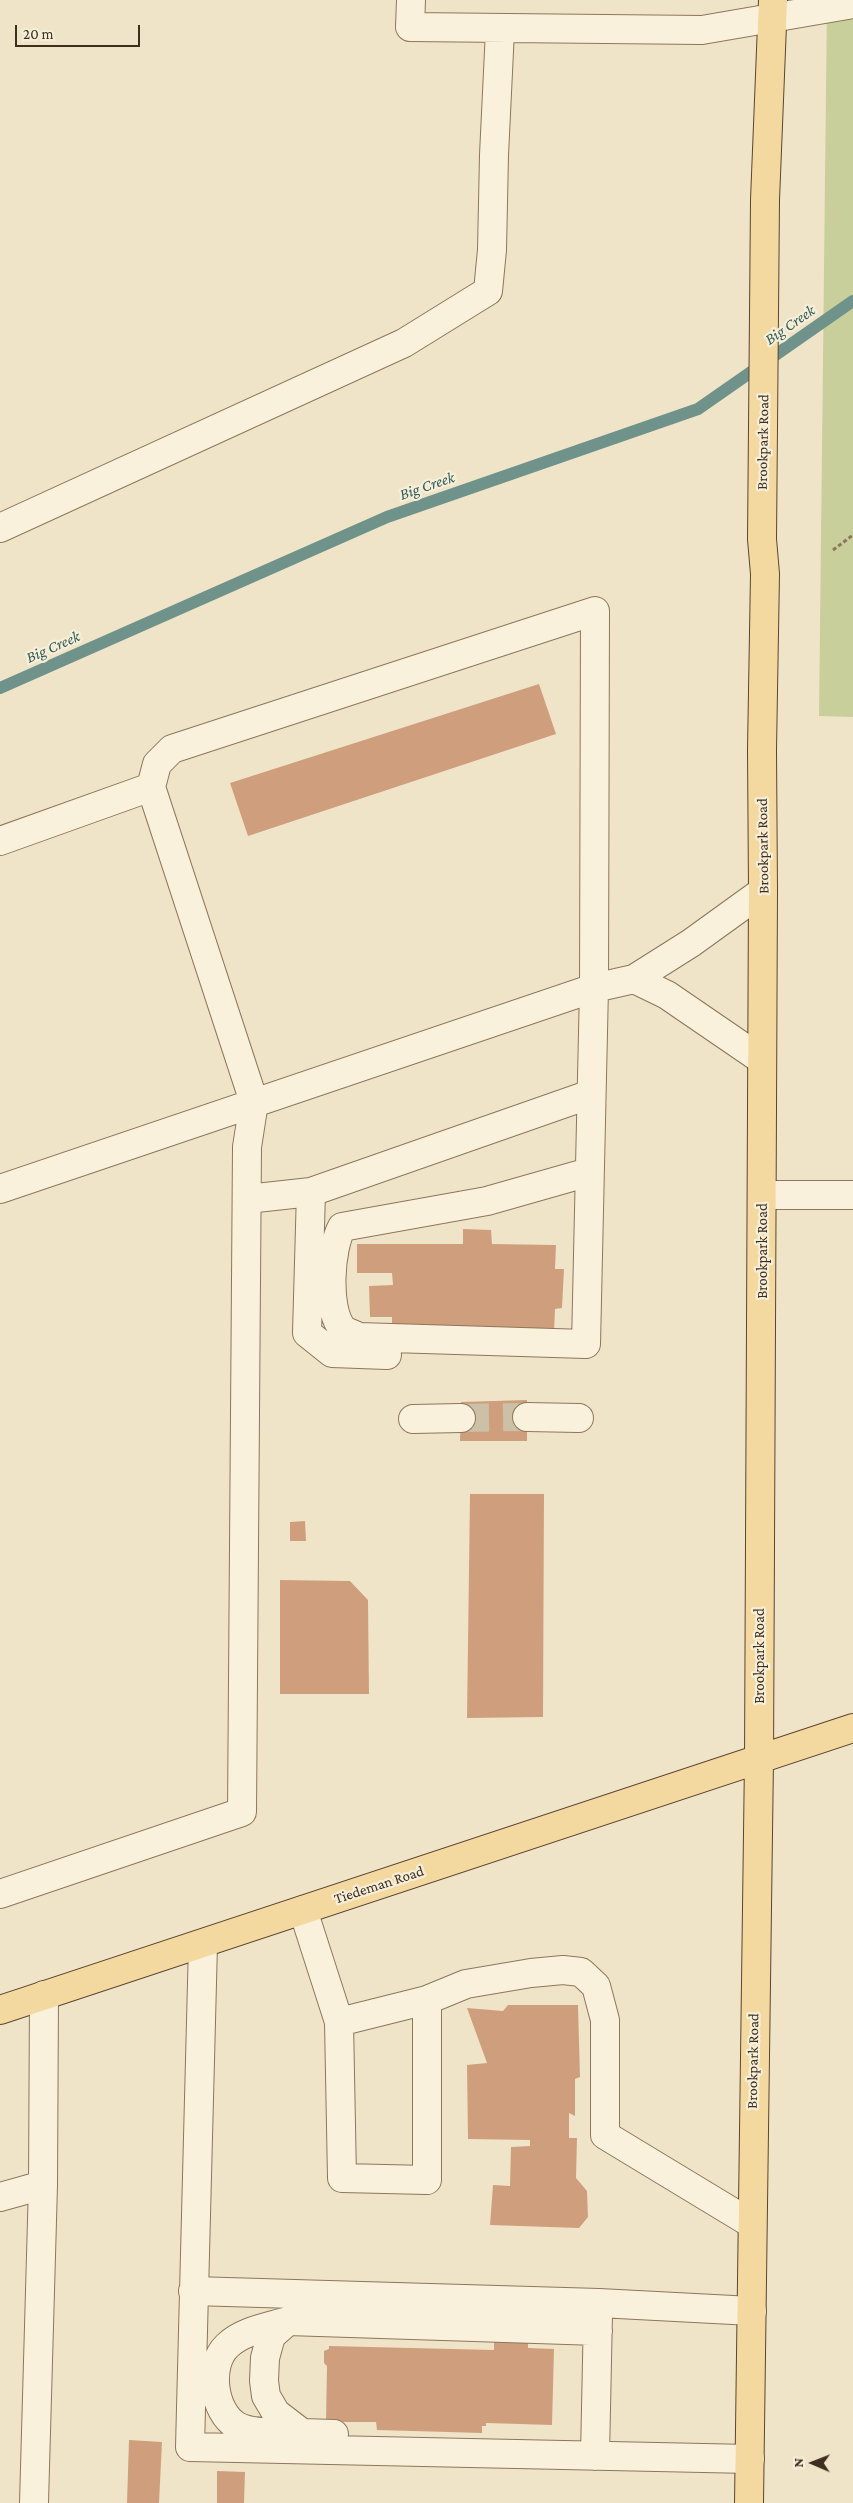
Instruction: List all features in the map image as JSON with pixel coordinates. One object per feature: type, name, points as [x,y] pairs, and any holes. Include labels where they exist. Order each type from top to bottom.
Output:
[{"type":"main road","name":"Brookpark Road","points":[[749,2503],[759,1759],[762,750],[765,574],[762,539],[765,200],[773,9]]},
{"type":"main road","name":"Tiedeman Road","points":[[0,2010],[853,1728]]},
{"type":"street","points":[[411,0],[410,28],[500,30],[702,30],[773,9],[853,4]]},
{"type":"street","points":[[0,528],[404,343],[488,291],[492,250],[500,30]]},
{"type":"street","points":[[0,1894],[242,1812],[246,1199],[247,1147],[254,1102],[151,787],[156,764],[172,749],[595,611],[594,988],[585,1352]]},
{"type":"street","points":[[0,841],[151,787]]},
{"type":"street","points":[[0,1189],[594,988],[634,979],[691,944],[763,891]]},
{"type":"street","points":[[634,979],[667,996],[762,1060]]},
{"type":"street","points":[[246,1199],[312,1192],[591,1094]]},
{"type":"street","points":[[585,1352],[359,1337],[342,1329],[335,1312],[332,1287],[334,1246],[342,1227],[487,1201],[589,1172]]},
{"type":"street","points":[[312,1192],[307,1333],[332,1353],[585,1352]]},
{"type":"street","points":[[762,1195],[853,1195]]},
{"type":"street","points":[[527,1417],[578,1418]]},
{"type":"street","points":[[413,1419],[461,1418]]},
{"type":"street","points":[[303,1910],[339,2022],[342,2178],[427,2180],[427,2000]]},
{"type":"street","points":[[203,1944],[190,2447],[595,2448]]},
{"type":"street","points":[[339,2022],[427,2000],[475,1983],[530,1973],[563,1970],[581,1972],[596,1986],[605,2020],[605,2135],[752,2224]]},
{"type":"street","points":[[34,2503],[43,2185],[44,1995]]},
{"type":"street","points":[[0,2197],[43,2185]]},
{"type":"street","points":[[193,2291],[599,2303],[752,2311]]},
{"type":"street","points":[[595,2448],[599,2303]]},
{"type":"street","points":[[598,2331],[288,2321],[244,2335],[226,2346],[217,2362],[215,2380],[218,2398],[225,2414],[237,2426],[257,2431],[595,2448],[750,2459]]},
{"type":"street","points":[[288,2321],[271,2336],[265,2358],[264,2382],[266,2396],[276,2413],[302,2433]]},
{"type":"path","points":[[833,550],[853,535]]},
{"type":"green space","points":[[827,0],[853,0],[853,717],[819,716]]},
{"type":"building","points":[[539,684],[556,734],[248,836],[230,783]]},
{"type":"building","points":[[463,1229],[491,1230],[492,1244],[556,1245],[555,1269],[564,1269],[562,1308],[555,1309],[554,1332],[392,1331],[392,1317],[370,1317],[369,1286],[393,1285],[392,1273],[357,1273],[357,1244],[463,1244]]},
{"type":"building","points":[[527,1400],[527,1441],[460,1441],[461,1402]]},
{"type":"building","points":[[470,1494],[544,1494],[543,1717],[467,1718]]},
{"type":"building","points":[[305,1521],[306,1541],[290,1541],[290,1522]]},
{"type":"building","points":[[280,1580],[350,1581],[368,1600],[369,1694],[280,1694]]},
{"type":"building","points":[[508,2005],[578,2005],[580,2077],[575,2079],[575,2116],[569,2113],[569,2138],[577,2138],[576,2178],[587,2191],[588,2217],[579,2228],[490,2225],[493,2185],[510,2186],[511,2147],[530,2146],[530,2140],[468,2139],[467,2065],[487,2063],[467,2008],[503,2011]]},
{"type":"building","points":[[494,2340],[528,2340],[528,2348],[554,2349],[552,2425],[486,2423],[486,2426],[482,2426],[482,2433],[377,2430],[376,2422],[326,2422],[327,2366],[324,2363],[324,2351],[329,2349],[329,2346],[494,2350]]},
{"type":"building","points":[[129,2440],[162,2442],[159,2503],[127,2503]]},
{"type":"building","points":[[217,2471],[245,2472],[244,2503],[217,2503]]},
{"type":"waterway","name":"Big Creek","points":[[0,688],[387,517],[698,409],[853,301]]},
{"type":"tunnel","points":[[461,1418],[527,1417]]}]
